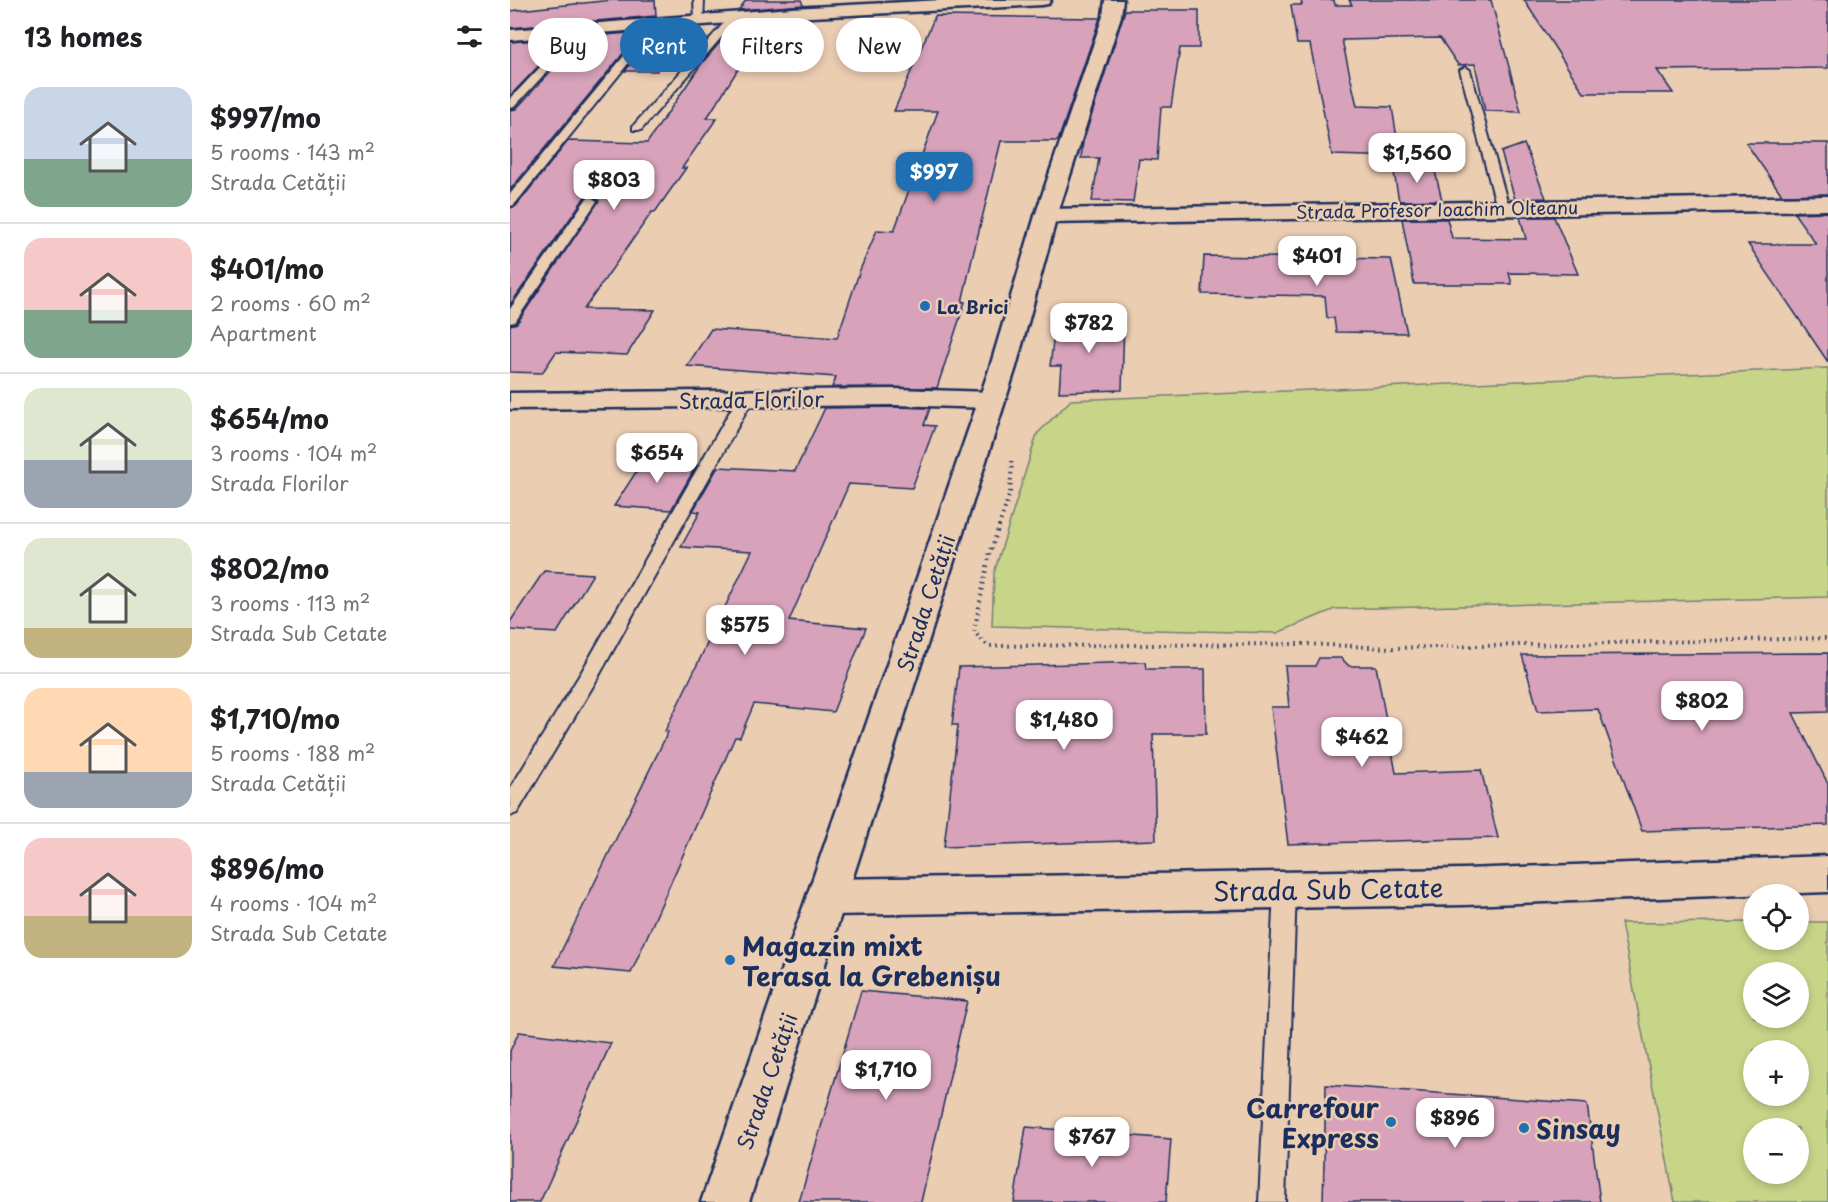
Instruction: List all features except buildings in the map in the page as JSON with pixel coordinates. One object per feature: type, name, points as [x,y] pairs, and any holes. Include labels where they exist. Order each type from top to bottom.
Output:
[{"type":"street","points":[[733,18],[1042,0]]},
{"type":"street","name":"Strada Cetății","points":[[725,1202],[1003,368],[1046,216],[1112,16],[1114,0]]},
{"type":"street","points":[[510,35],[528,33]]},
{"type":"street","name":"Strada Profesor Ioachim Olteanu","points":[[1046,216],[1828,203]]},
{"type":"street","name":"Strada Florilor","points":[[510,402],[894,397],[989,407]]},
{"type":"street","name":"Strada Sub Cetate","points":[[828,897],[1474,886],[1828,874]]},
{"type":"lane","points":[[699,0],[700,18]]},
{"type":"lane","points":[[637,128],[720,33]]},
{"type":"lane","points":[[510,202],[620,67]]},
{"type":"lane","points":[[1465,70],[1503,208]]},
{"type":"lane","points":[[510,105],[541,72]]},
{"type":"lane","points":[[510,319],[591,201]]},
{"type":"lane","points":[[510,807],[589,676],[745,399]]},
{"type":"lane","points":[[1272,1202],[1285,890]]},
{"type":"path","points":[[989,407],[1008,439],[1014,471],[1006,511],[992,545],[974,632],[988,646],[1306,645],[1393,648],[1828,638]]},
{"type":"green space","points":[[1828,368],[1828,597],[1335,609],[1277,633],[992,626],[994,573],[1037,434],[1071,400]]},
{"type":"green space","points":[[1743,922],[1743,950],[1809,950],[1809,922],[1828,922],[1828,1202],[1675,1202],[1621,923]]},
{"type":"place","name":"La Brici","points":[[925,306]]},
{"type":"place","name":"Magazin mixt Terasa la Grebenișu","points":[[730,960]]},
{"type":"place","name":"Carrefour Express","points":[[1391,1122]]},
{"type":"place","name":"Sinsay","points":[[1524,1128]]}]
